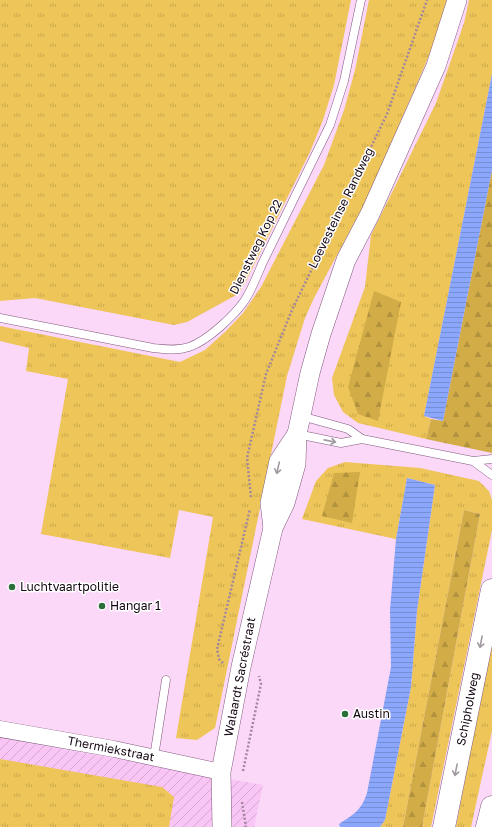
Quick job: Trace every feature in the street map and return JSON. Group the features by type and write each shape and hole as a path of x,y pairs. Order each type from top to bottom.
{"main road":[{"name":"Schipholweg","path":"444,827 492,590"},
{"path":"487,827 492,807"}],"street":[{"path":"299,425 310,373 334,293 346,260 370,214 436,66 457,0"},
{"name":"Walaardt Sacréstraat","path":"222,827 221,772 241,667 273,528 285,503 296,464 299,425"},
{"name":"Thermiekstraat","path":"0,729 154,757 221,772"}],"lane":[{"name":"Dienstweg Kop 22","path":"0,318 153,348 173,350 202,342 215,332 244,302 252,288 262,264 330,124 344,81 361,0"},
{"path":"299,425 348,429 362,439"},
{"path":"299,425 341,443 362,439 473,461 492,459"},
{"path":"473,461 492,475"},
{"path":"154,757 166,680"}],"path":[{"name":"Loevesteinse Randweg","path":"256,415 266,374 292,310 387,114 427,0"},
{"path":"242,800 246,827"}],"shaded area":[{"path":"0,738 263,785 254,827 0,827"}],"green space":[{"path":"0,0 351,0 334,85 323,120 310,152 246,281 238,294 187,322 174,325 35,298 0,301"},
{"path":"369,0 448,0 425,66 397,130 381,173 314,298 305,318 287,376 215,728 197,740 176,738 213,517 179,510 170,558 41,534 68,379 26,371 29,348 0,341 0,326 180,362 205,350 243,313 261,287 324,165 344,110 355,70"},
{"path":"469,0 492,0 492,74 424,416 431,419 426,439 358,423 343,412 334,395 332,378 365,287 371,235 436,103 464,23"},
{"path":"492,170 492,453 426,439 431,419 443,421"},
{"path":"374,291 401,302 378,421 358,414 348,387"},
{"path":"345,462 420,468 479,481 489,491 492,500 492,530 431,827 422,827 480,514 464,510 403,827 380,827 385,820 411,687 417,611 435,485 407,478 396,539 302,519 316,481 328,468"},
{"path":"360,472 352,523 322,516 334,473"},
{"path":"464,510 480,514 422,827 403,827"},
{"path":"492,638 492,731 471,827 456,827"},
{"path":"0,759 162,787 174,797 169,827 0,827"}],"water":[{"path":"492,74 492,170 443,421 424,416"},
{"path":"407,478 435,485 417,611 411,687 385,820 380,827 340,827 339,824 353,815 359,808 367,793 391,667 390,610 396,539"}],"place":[{"name":"Luchtvaartpolitie","path":"12,587"},
{"name":"Hangar 1","path":"102,606"},
{"name":"Austin","path":"345,714"}]}
